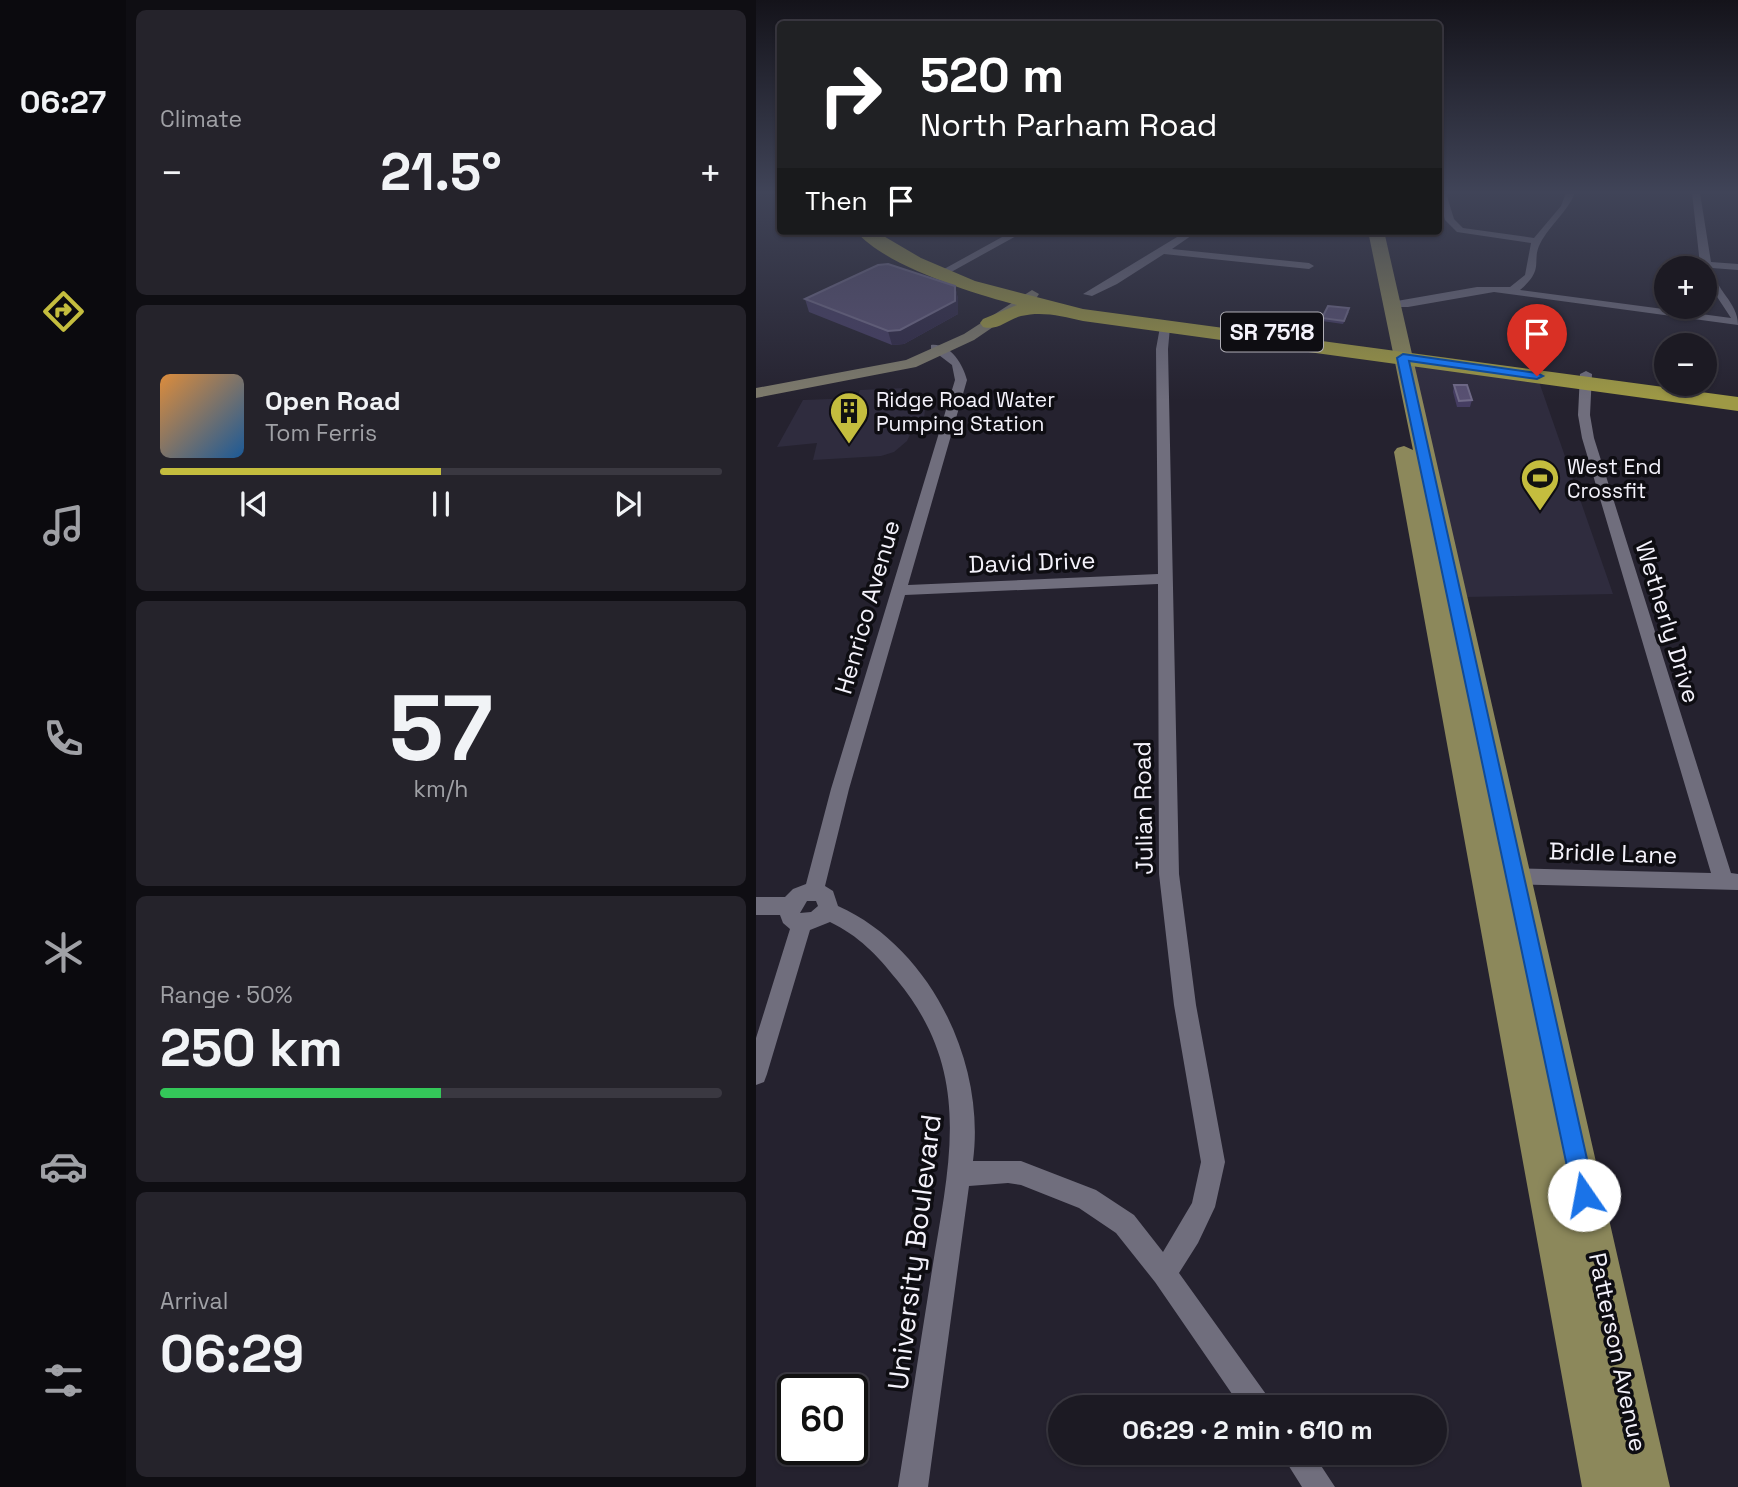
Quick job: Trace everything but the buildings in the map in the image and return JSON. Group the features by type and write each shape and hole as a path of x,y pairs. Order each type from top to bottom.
{"highway":[{"name":"SR 7518","path":"923,262 1055,309 1115,320 1162,322"},
{"name":"SR 7518","path":"933,262 946,271"},
{"name":"SR 7518","path":"1022,296 1162,322 1585,378 1738,395"},
{"path":"990,323 1017,312 1055,309"},
{"name":"SR 7518","path":"1585,378 1738,404"}],"main road":[{"name":"Patterson Avenue","path":"1369,262 1393,352 1500,876 1605,1487"},
{"name":"Patterson Avenue","path":"1378,262 1380,302"},
{"name":"Patterson Avenue","path":"1500,876 1647,1487"}],"street":[{"path":"946,271 962,262"},
{"path":"1088,294 1145,262"},
{"path":"1273,262 1308,266"},
{"path":"1514,289 1530,276 1534,262"},
{"path":"1717,265 1738,267"},
{"path":"1380,302 1418,303 1471,292 1514,289 1539,296 1738,321"},
{"path":"1717,291 1738,321"},
{"path":"756,393 910,364 990,323 1022,296"},
{"path":"938,349 1022,296"},
{"name":"Julian Road","path":"1162,322 1170,886 1185,1005 1213,1162 1205,1208 1189,1238 1164,1273"},
{"name":"Henrico Avenue","path":"820,901 834,809 961,380 957,364 938,349"},
{"name":"Wetherly Drive","path":"1585,378 1584,415 1588,438 1731,882"},
{"name":"David Drive","path":"900,590 1166,579"},
{"name":"Bridle Lane","path":"1500,876 1731,882"},
{"path":"756,906 796,915 816,921 820,901 800,895 796,915 756,1074"},
{"name":"University Boulevard","path":"820,901 876,939 933,1008 952,1050 962,1101 964,1139 960,1174 913,1487"},
{"path":"960,1174 1008,1171 1021,1173 1087,1199 1125,1224 1164,1273 1249,1395"},
{"path":"1304,1465 1320,1487"}],"shaded area":[{"path":"1403,357 1537,376 1613,594 1467,597"},
{"path":"905,388 902,399 896,400 925,410 924,418 917,420 907,441 894,452 881,456 813,460 817,443 777,447 803,400 857,398 860,390"}],"place":[{"name":"Ridge Road Water Pumping Station","path":"849,445"},
{"name":"West End Crossfit","path":"1540,512"}],"route":[{"path":"1537,376 1403,358 1584,1195"}]}
